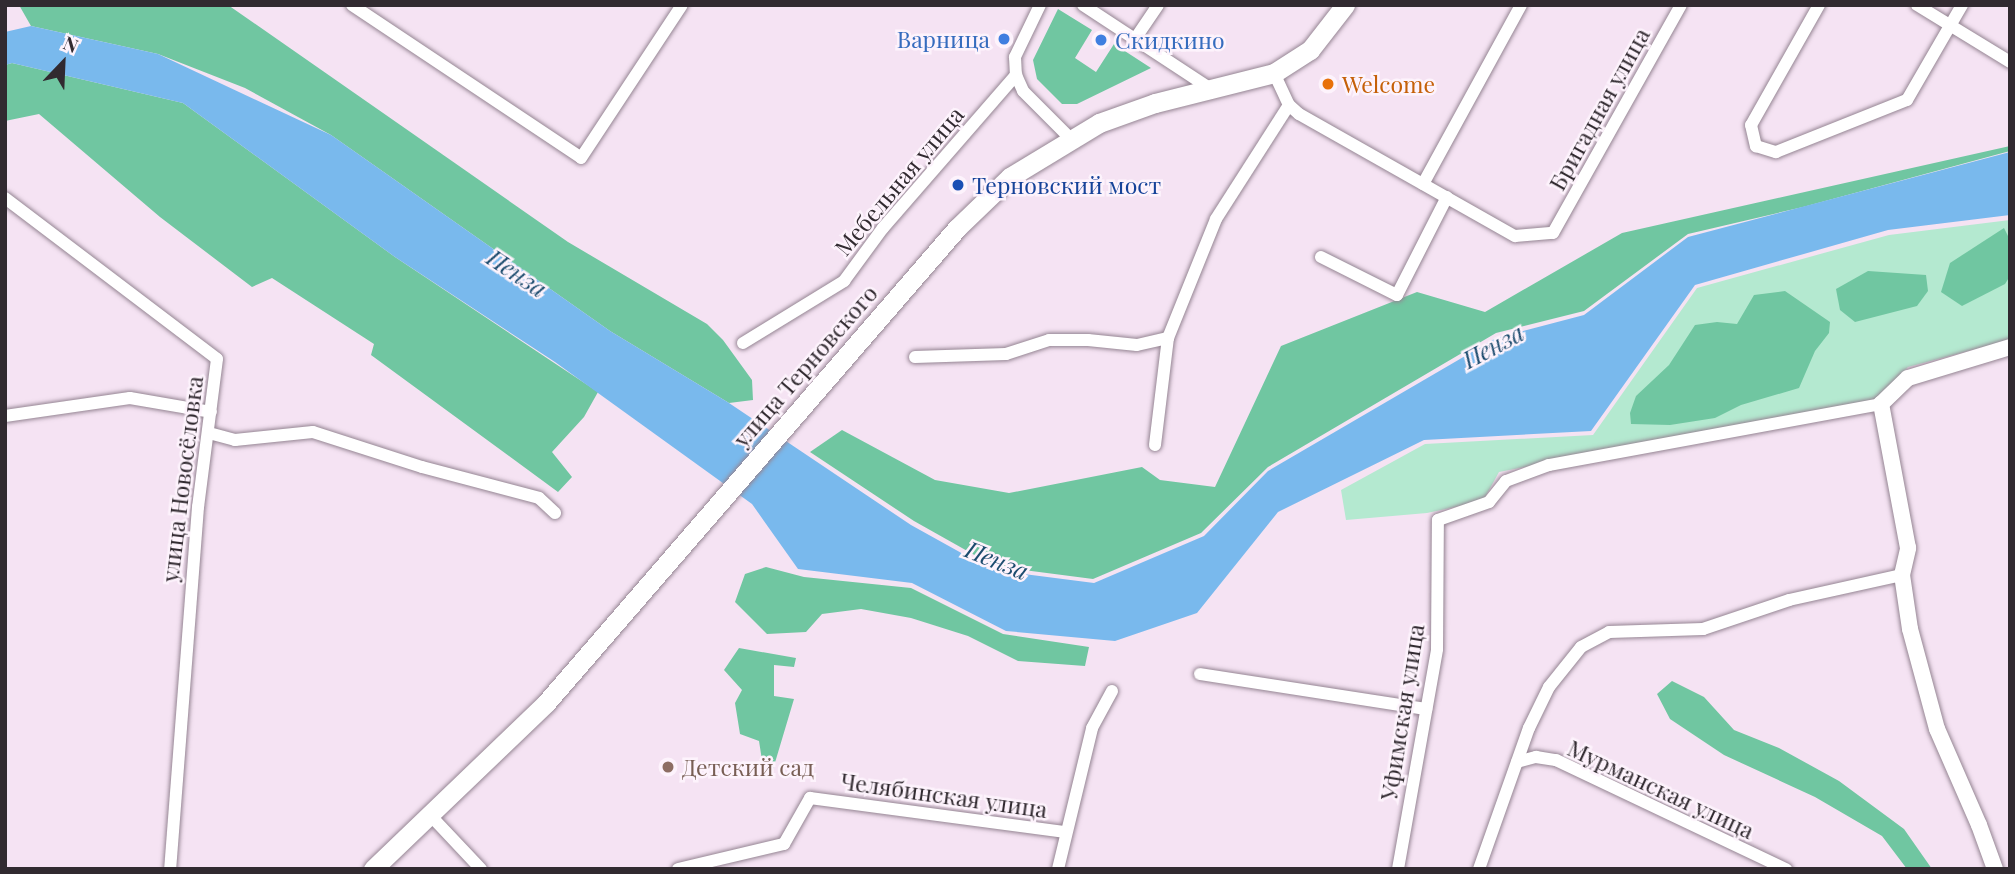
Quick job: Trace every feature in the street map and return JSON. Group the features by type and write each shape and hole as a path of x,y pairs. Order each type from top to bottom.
{"main road":[{"name":"улица Терновского","path":"373,869 547,704 957,228 1010,177 1099,122 1155,103 1274,73 1310,50 1345,5"}],"street":[{"path":"352,5 581,158 682,5"},
{"path":"1040,5 1015,57 1016,75 1023,91 1070,138"},
{"path":"1083,5 1211,89"},
{"path":"1135,39 1158,5"},
{"path":"1423,184 1521,5"},
{"name":"Бригадная улица","path":"1447,197 1515,236 1553,233 1681,5"},
{"path":"1819,5 1751,125 1756,146 1776,152 1907,100 1962,5"},
{"path":"1917,5 2010,62"},
{"path":"1274,73 1290,105 1299,114 1447,197 1397,295 1321,257"},
{"name":"Мебельная улица","path":"743,343 844,281 883,228 1016,75"},
{"path":"1155,445 1168,338 1216,219 1290,105"},
{"name":"улица Новосёловка","path":"5,198 217,359 198,507 185,645 170,869"},
{"path":"915,357 1006,354 1049,340 1088,340 1137,345 1168,338"},
{"path":"1995,869 1937,729 1910,629 1902,575 1908,548 1881,404 1908,378 2010,347"},
{"path":"5,416 130,398 211,412"},
{"name":"Уфимская улица","path":"1398,869 1437,649 1438,520 1489,502 1506,481 1549,466 1881,404"},
{"path":"209,433 234,440 313,432 422,467 539,498 555,513"},
{"path":"1479,869 1529,728 1549,688 1581,647 1609,632 1703,629 1789,600 1902,575"},
{"path":"1199,674 1426,709"},
{"path":"1058,869 1092,728 1112,691"},
{"name":"Мурманская улица","path":"1517,762 1536,757 1556,760 1786,869"},
{"name":"Челябинская улица","path":"678,869 784,844 810,798 1066,832"},
{"path":"431,816 481,869"}],"green space":[{"path":"19,5 228,5 568,242 707,324 723,340 752,380 753,400 729,403 610,331 331,135 245,88 158,54 31,26"},
{"path":"1058,9 1092,30 1075,58 1096,72 1114,44 1151,68 1077,104 1062,104 1037,79 1033,60"},
{"path":"12,63 183,103 395,257 598,392 584,417 552,452 572,477 558,492 371,355 374,344 272,278 252,287 160,217 39,114 5,121 5,65"},
{"path":"2010,146 2010,151 1803,207 1688,234 1584,311 1496,333 1268,467 1201,533 1093,579 994,566 914,521 810,452 842,430 935,480 1009,493 1142,467 1160,480 1215,487 1281,346 1417,292 1485,312 1622,233"},
{"path":"2010,220 2010,340 1908,367 1877,399 1499,472 1483,501 1427,513 1346,520 1341,490 1425,444 1593,435 1697,288 1889,235"},
{"path":"2004,228 2010,240 2010,276 2005,284 1962,306 1941,292 1950,263"},
{"path":"1868,271 1926,275 1928,291 1917,306 1855,322 1840,310 1836,289"},
{"path":"1785,291 1830,322 1829,333 1815,351 1799,388 1741,405 1715,418 1670,425 1631,424 1630,413 1636,396 1669,365 1695,325 1717,322 1737,324 1754,295"},
{"path":"766,567 804,577 911,588 1003,634 1089,647 1085,666 1018,661 968,636 911,618 861,609 822,614 806,632 767,634 735,602 745,574"},
{"path":"739,648 796,658 794,667 774,665 774,696 794,699 771,776 764,773 759,741 740,734 735,703 742,690 724,670"},
{"path":"1672,681 1704,697 1734,730 1779,748 1839,781 1904,829 1932,869 1907,869 1882,836 1815,797 1724,755 1670,719 1657,694"}],"water":[{"name":"Пенза","path":"31,26 158,54 331,135 610,331 729,403 911,525 992,570 1094,583 1204,536 1268,471 1496,338 1584,315 1688,237 2010,152 2010,215 1888,230 1695,285 1591,431 1424,440 1278,512 1197,613 1115,641 1006,631 912,583 798,569 752,504 555,362 395,257 183,103 12,63 5,65 5,32"}],"place":[{"name":"Варница","path":"1004,39"},
{"name":"Скидкино","path":"1101,40"},
{"name":"Welcome","path":"1328,84"},
{"name":"Терновский мост","path":"958,185"},
{"name":"Детский сад","path":"668,767"}]}
